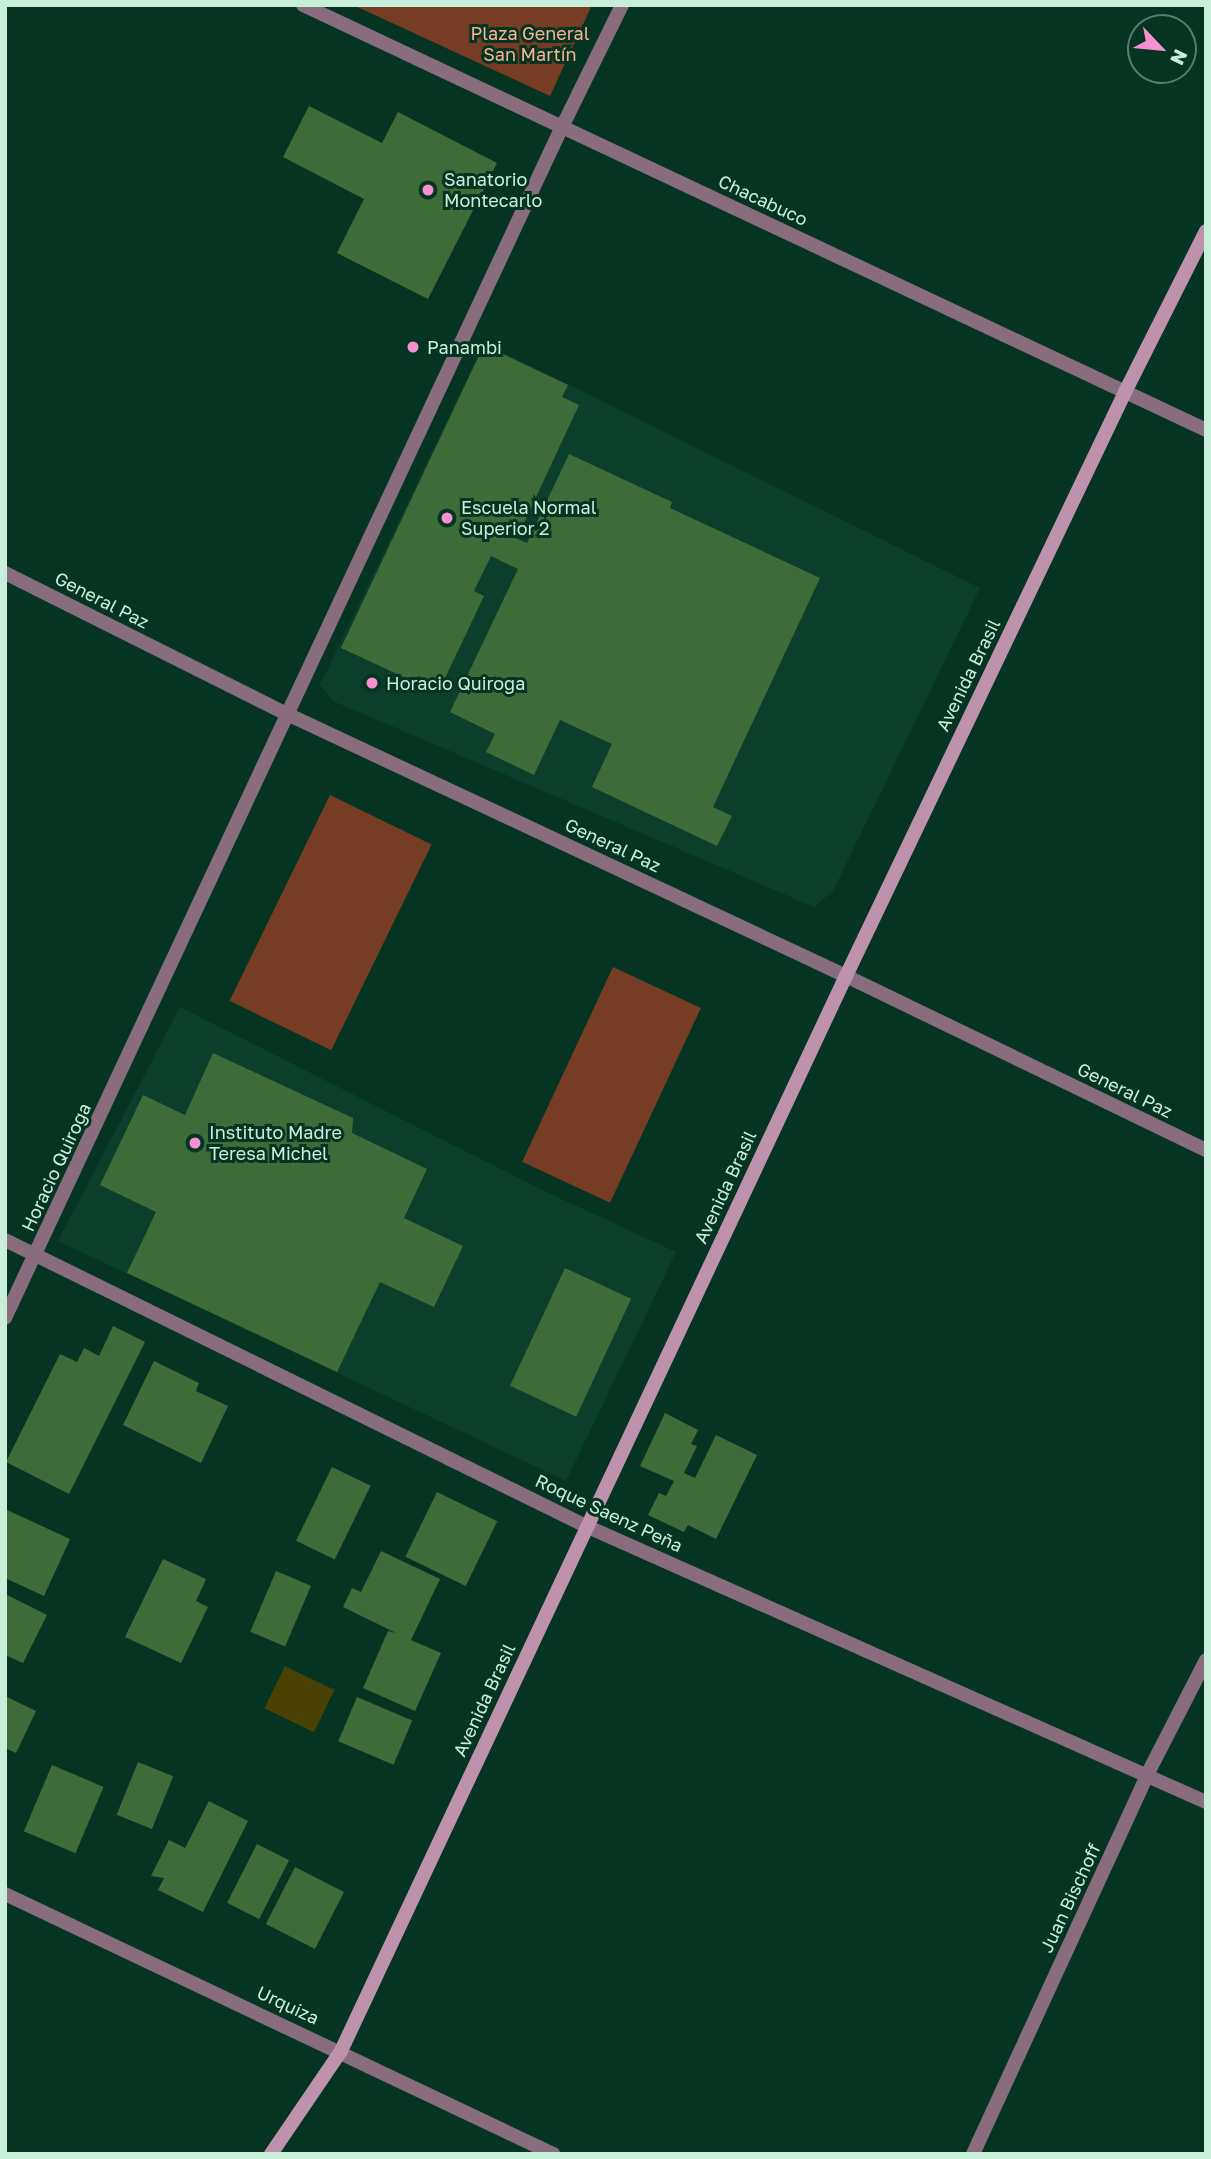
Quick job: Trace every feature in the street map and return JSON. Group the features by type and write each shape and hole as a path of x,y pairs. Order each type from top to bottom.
{"main road":[{"name":"Avenida Brasil","path":"271,2154 341,2051 846,976 1125,391 1206,231"}],"street":[{"name":"Chacabuco","path":"303,5 1206,430"},
{"name":"Horacio Quiroga","path":"5,1318 562,127 622,5"},
{"name":"General Paz","path":"5,573 287,714 846,976 1206,1150"},
{"name":"Roque Saenz Peña","path":"5,1240 586,1526 1148,1773 1206,1802"},
{"name":"Juan Bischoff","path":"973,2154 1148,1773 1206,1660"},
{"name":"Urquiza","path":"5,1894 341,2051 553,2154"}],"shaded area":[{"path":"484,343 980,588 833,891 814,907 333,701 320,685"},
{"path":"180,1007 542,1190 676,1252 566,1481 58,1241"},
{"path":"285,1666 334,1690 314,1732 264,1708"}],"green space":[{"name":"Plaza General San Martín","path":"353,5 592,5 550,96"},
{"path":"330,795 432,845 331,1050 230,1001"},
{"path":"613,967 701,1008 610,1203 522,1162"}],"building":[{"path":"309,106 382,143 398,112 497,163 428,299 337,253 364,199 283,157"},
{"path":"484,345 568,385 562,397 579,405 523,525 510,519 504,533 527,543 569,454 672,502 670,508 820,578 713,807 732,816 717,846 592,787 612,744 560,720 534,775 486,752 495,734 450,712 518,569 491,556 474,591 484,596 438,693 341,648"},
{"path":"213,1053 353,1118 352,1133 427,1169 404,1218 463,1246 434,1307 380,1282 337,1372 127,1273 156,1212 100,1185 143,1095 185,1115"},
{"path":"565,1268 631,1299 576,1417 510,1386"},
{"path":"113,1326 145,1342 69,1494 6,1462 60,1354 77,1362 84,1348 99,1356"},
{"path":"154,1361 199,1383 196,1391 228,1406 201,1463 123,1425"},
{"path":"665,1413 698,1430 691,1444 697,1446 684,1473 695,1478 716,1435 757,1455 716,1539 688,1525 684,1532 648,1515 659,1493 666,1496 674,1481 640,1466"},
{"path":"332,1467 371,1486 335,1560 296,1541"},
{"path":"437,1492 497,1521 466,1586 405,1557"},
{"path":"5,1509 70,1539 44,1596 5,1578"},
{"path":"381,1551 440,1579 411,1640 441,1653 415,1711 363,1688 388,1631 396,1633 343,1607 352,1588 361,1592"},
{"path":"163,1559 206,1579 196,1601 208,1607 181,1663 125,1637"},
{"path":"276,1571 311,1586 285,1647 250,1632"},
{"path":"5,1594 47,1615 23,1663 5,1655"},
{"path":"5,1696 36,1711 16,1753 5,1748"},
{"path":"357,1697 412,1720 393,1765 338,1741"},
{"path":"138,1762 173,1776 152,1829 117,1815"},
{"path":"52,1765 104,1787 75,1853 24,1831"},
{"path":"209,1801 248,1821 203,1912 158,1890 164,1878 151,1876 169,1840 185,1848"},
{"path":"257,1844 289,1860 259,1919 227,1903"},
{"path":"295,1867 344,1892 315,1949 266,1924"}],"place":[{"name":"Sanatorio Montecarlo","path":"428,190"},
{"name":"Panambi","path":"413,347"},
{"name":"Escuela Normal Superior 2","path":"447,518"},
{"name":"Horacio Quiroga","path":"372,683"},
{"name":"Instituto Madre Teresa Michel","path":"195,1143"}]}
